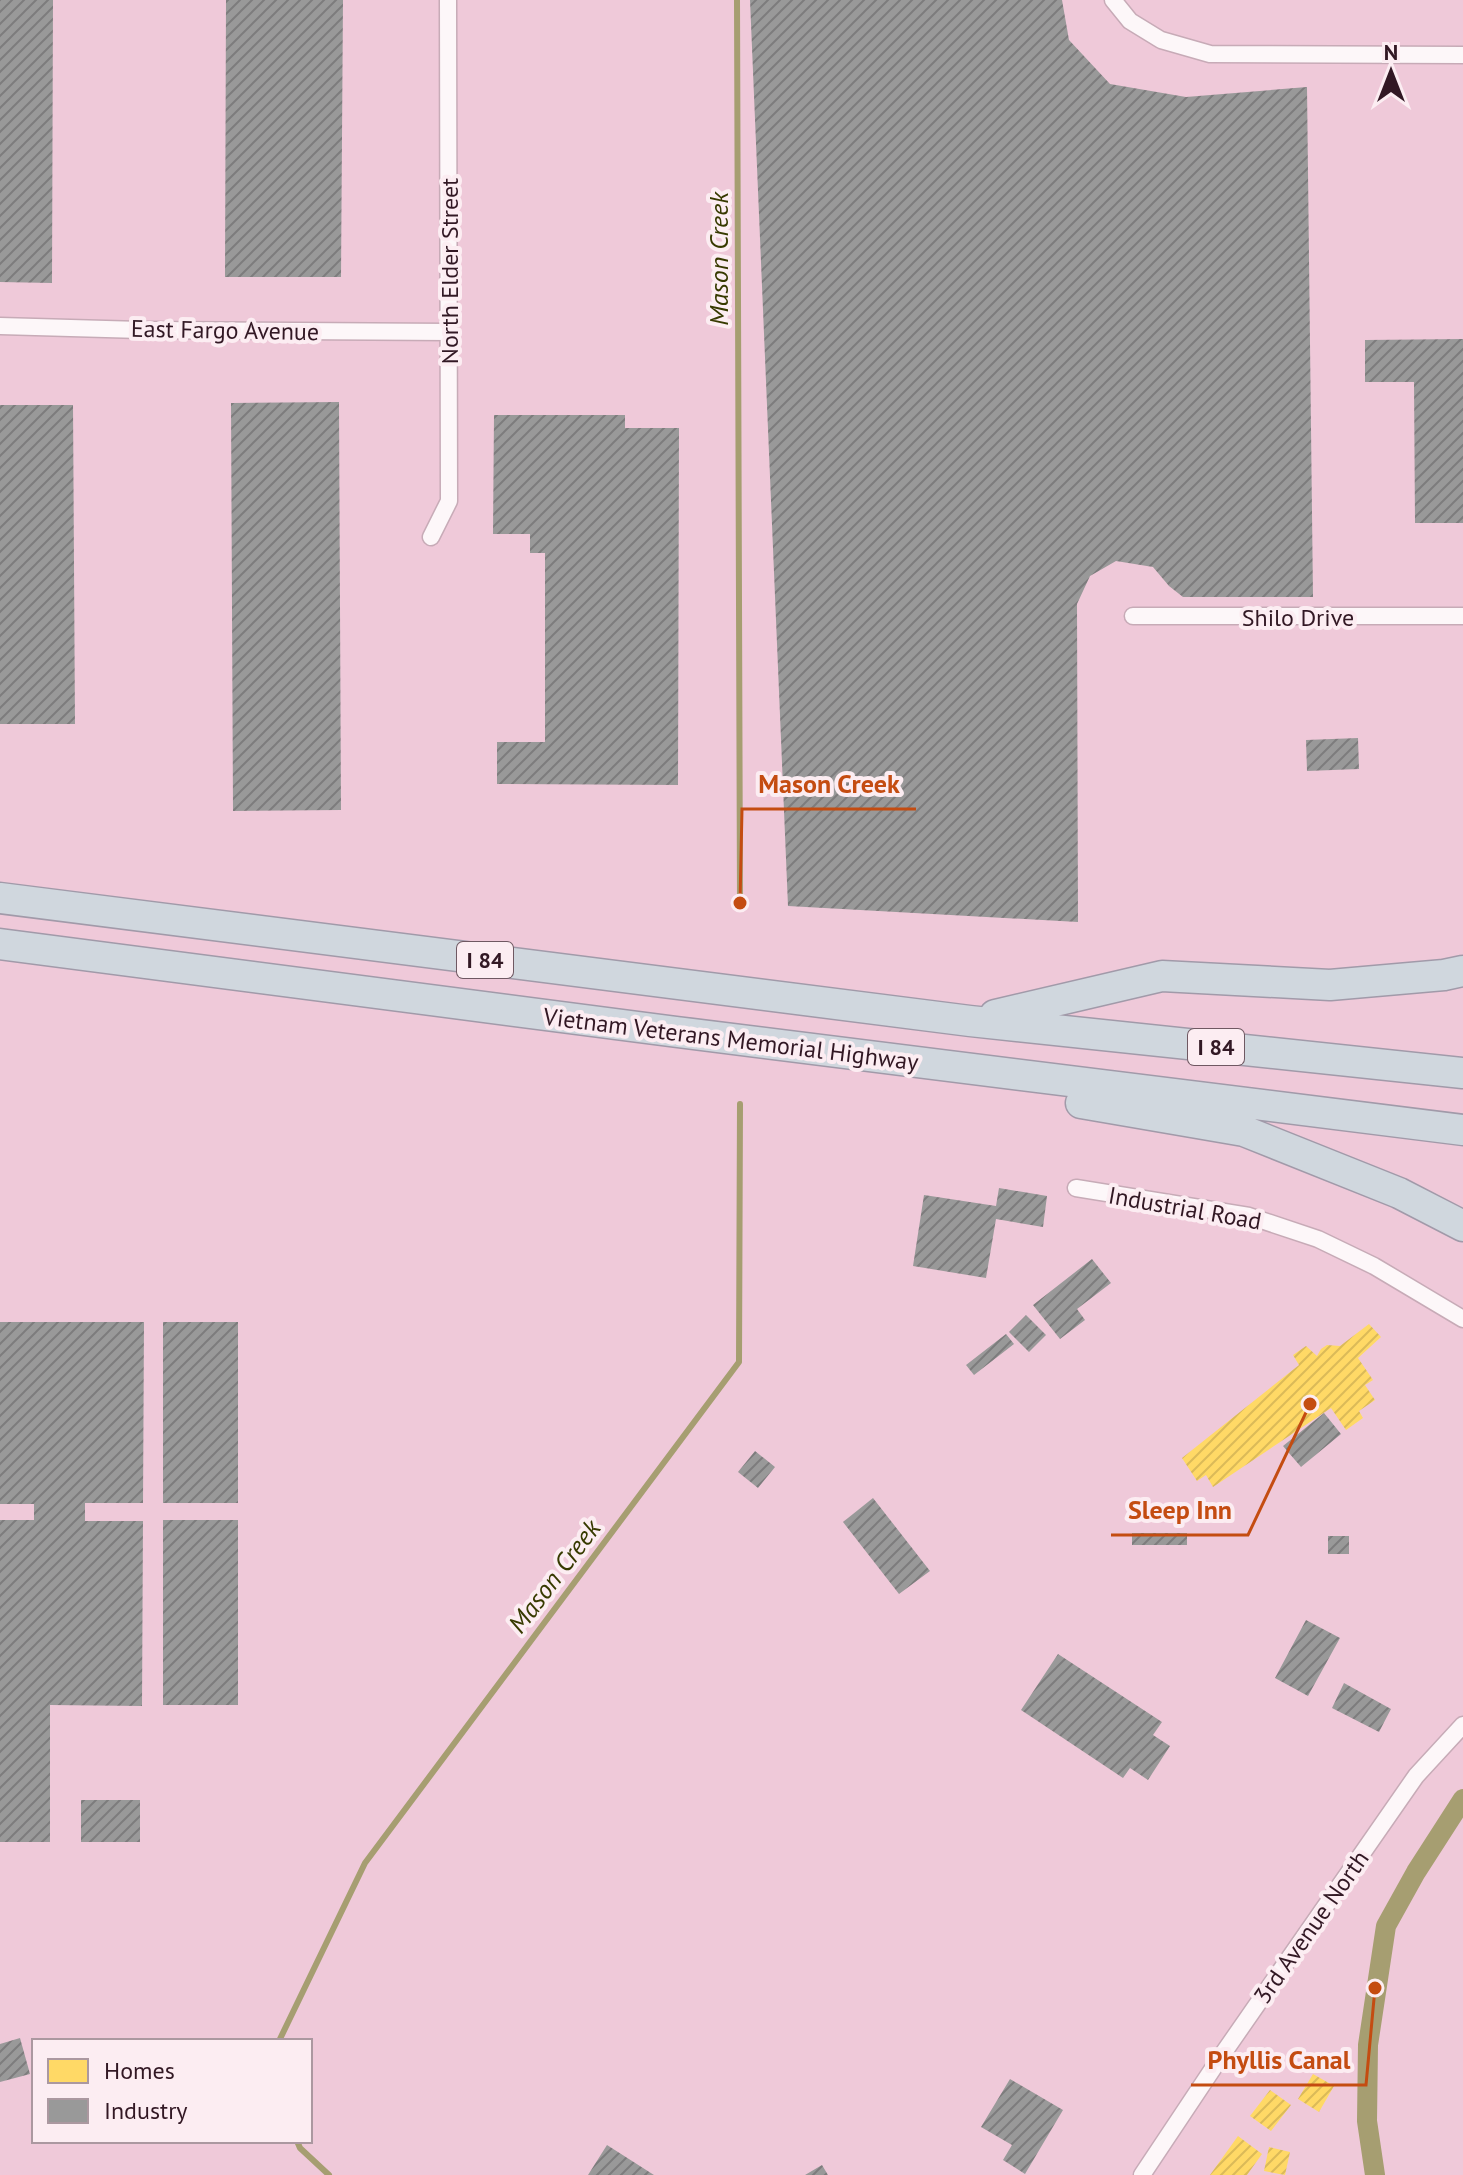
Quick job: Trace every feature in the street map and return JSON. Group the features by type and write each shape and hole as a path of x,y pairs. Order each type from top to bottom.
{"highway":[{"name":"Vietnam Veterans Memorial Highway","path":"0,898 970,1021 1463,1073"},
{"name":"Vietnam Veterans Memorial Highway","path":"0,944 1463,1130"},
{"path":"970,1021 1162,976 1330,985 1463,971"},
{"path":"677,1032 1244,1131 1399,1193 1463,1226"}],"street":[{"name":"North Elder Street","path":"431,537 449,501 448,0"},
{"path":"1113,0 1130,21 1161,40 1210,54 1463,55"},
{"name":"East Fargo Avenue","path":"0,326 450,332"},
{"name":"Shilo Drive","path":"1133,616 1463,616"},
{"name":"Industrial Road","path":"1076,1188 1249,1216 1318,1239 1374,1266 1463,1319"},
{"name":"3rd Avenue North","path":"1142,2175 1416,1776 1463,1725"}],"building: Homes":[{"path":"1369,1324 1381,1337 1358,1358 1373,1380 1365,1385 1375,1400 1359,1411 1363,1418 1346,1430 1331,1408 1213,1487 1206,1475 1197,1481 1182,1458 1299,1365 1293,1355 1306,1346 1317,1356 1327,1345 1340,1346"},
{"path":"1313,2074 1334,2086 1319,2112 1298,2099"},
{"path":"1270,2090 1291,2105 1271,2131 1250,2116"},
{"path":"1238,2136 1262,2154 1247,2175 1210,2175"},
{"path":"1269,2147 1290,2152 1285,2175 1264,2171"}],"building: Industry":[{"path":"0,0 53,0 52,283 0,282"},
{"path":"226,0 343,0 341,277 225,277"},
{"path":"750,0 1062,0 1069,40 1110,84 1186,97 1307,87 1313,597 1183,597 1153,567 1116,561 1090,576 1077,604 1078,922 788,906"},
{"path":"1463,339 1463,523 1415,523 1414,382 1365,382 1365,340"},
{"path":"339,402 341,810 233,811 231,403"},
{"path":"0,405 73,405 75,724 0,724"},
{"path":"494,415 625,415 625,428 679,428 678,785 497,784 497,742 545,742 545,553 530,553 530,534 493,534"},
{"path":"1358,738 1359,769 1307,771 1306,740"},
{"path":"999,1188 1047,1196 1043,1227 996,1219 986,1278 913,1266 924,1195 996,1206"},
{"path":"1092,1259 1111,1283 1077,1309 1085,1320 1060,1339 1033,1305"},
{"path":"1026,1315 1046,1335 1029,1352 1009,1332"},
{"path":"0,1322 144,1322 143,1503 85,1503 85,1521 143,1521 142,1706 50,1705 50,1842 0,1842 0,1520 34,1520 34,1504 0,1504"},
{"path":"163,1322 238,1322 238,1503 163,1503"},
{"path":"1006,1334 1014,1344 974,1375 966,1365"},
{"path":"1324,1413 1341,1434 1301,1467 1283,1446"},
{"path":"755,1451 775,1467 758,1488 738,1472"},
{"path":"873,1498 930,1571 899,1594 843,1522"},
{"path":"163,1520 238,1520 238,1705 163,1705"},
{"path":"1132,1533 1187,1533 1187,1545 1132,1545"},
{"path":"1328,1536 1349,1536 1349,1554 1328,1554"},
{"path":"1306,1620 1340,1638 1308,1696 1275,1678"},
{"path":"1058,1654 1162,1722 1153,1735 1170,1746 1148,1780 1130,1768 1123,1778 1021,1710"},
{"path":"1344,1683 1391,1709 1379,1732 1332,1708"},
{"path":"81,1800 140,1800 140,1842 81,1842"},
{"path":"20,2038 30,2074 0,2082 0,2044"},
{"path":"1010,2079 1063,2110 1025,2174 1003,2160 1012,2145 981,2127"},
{"path":"607,2145 654,2175 588,2175"},
{"path":"822,2165 828,2175 805,2175"}],"waterway":[{"name":"Mason Creek","path":"737,0 740,903"},
{"name":"Mason Creek","path":"280,2039 365,1863 739,1362 740,1104"},
{"path":"1375,2175 1367,2121 1368,2045 1386,1926 1463,1799"},
{"name":"Mason Creek","path":"298,2143 329,2175"}],"place":[{"name":"Mason Creek","path":"740,903"},
{"name":"Sleep Inn","path":"1310,1404"},
{"name":"Phyllis Canal","path":"1375,1988"}]}
